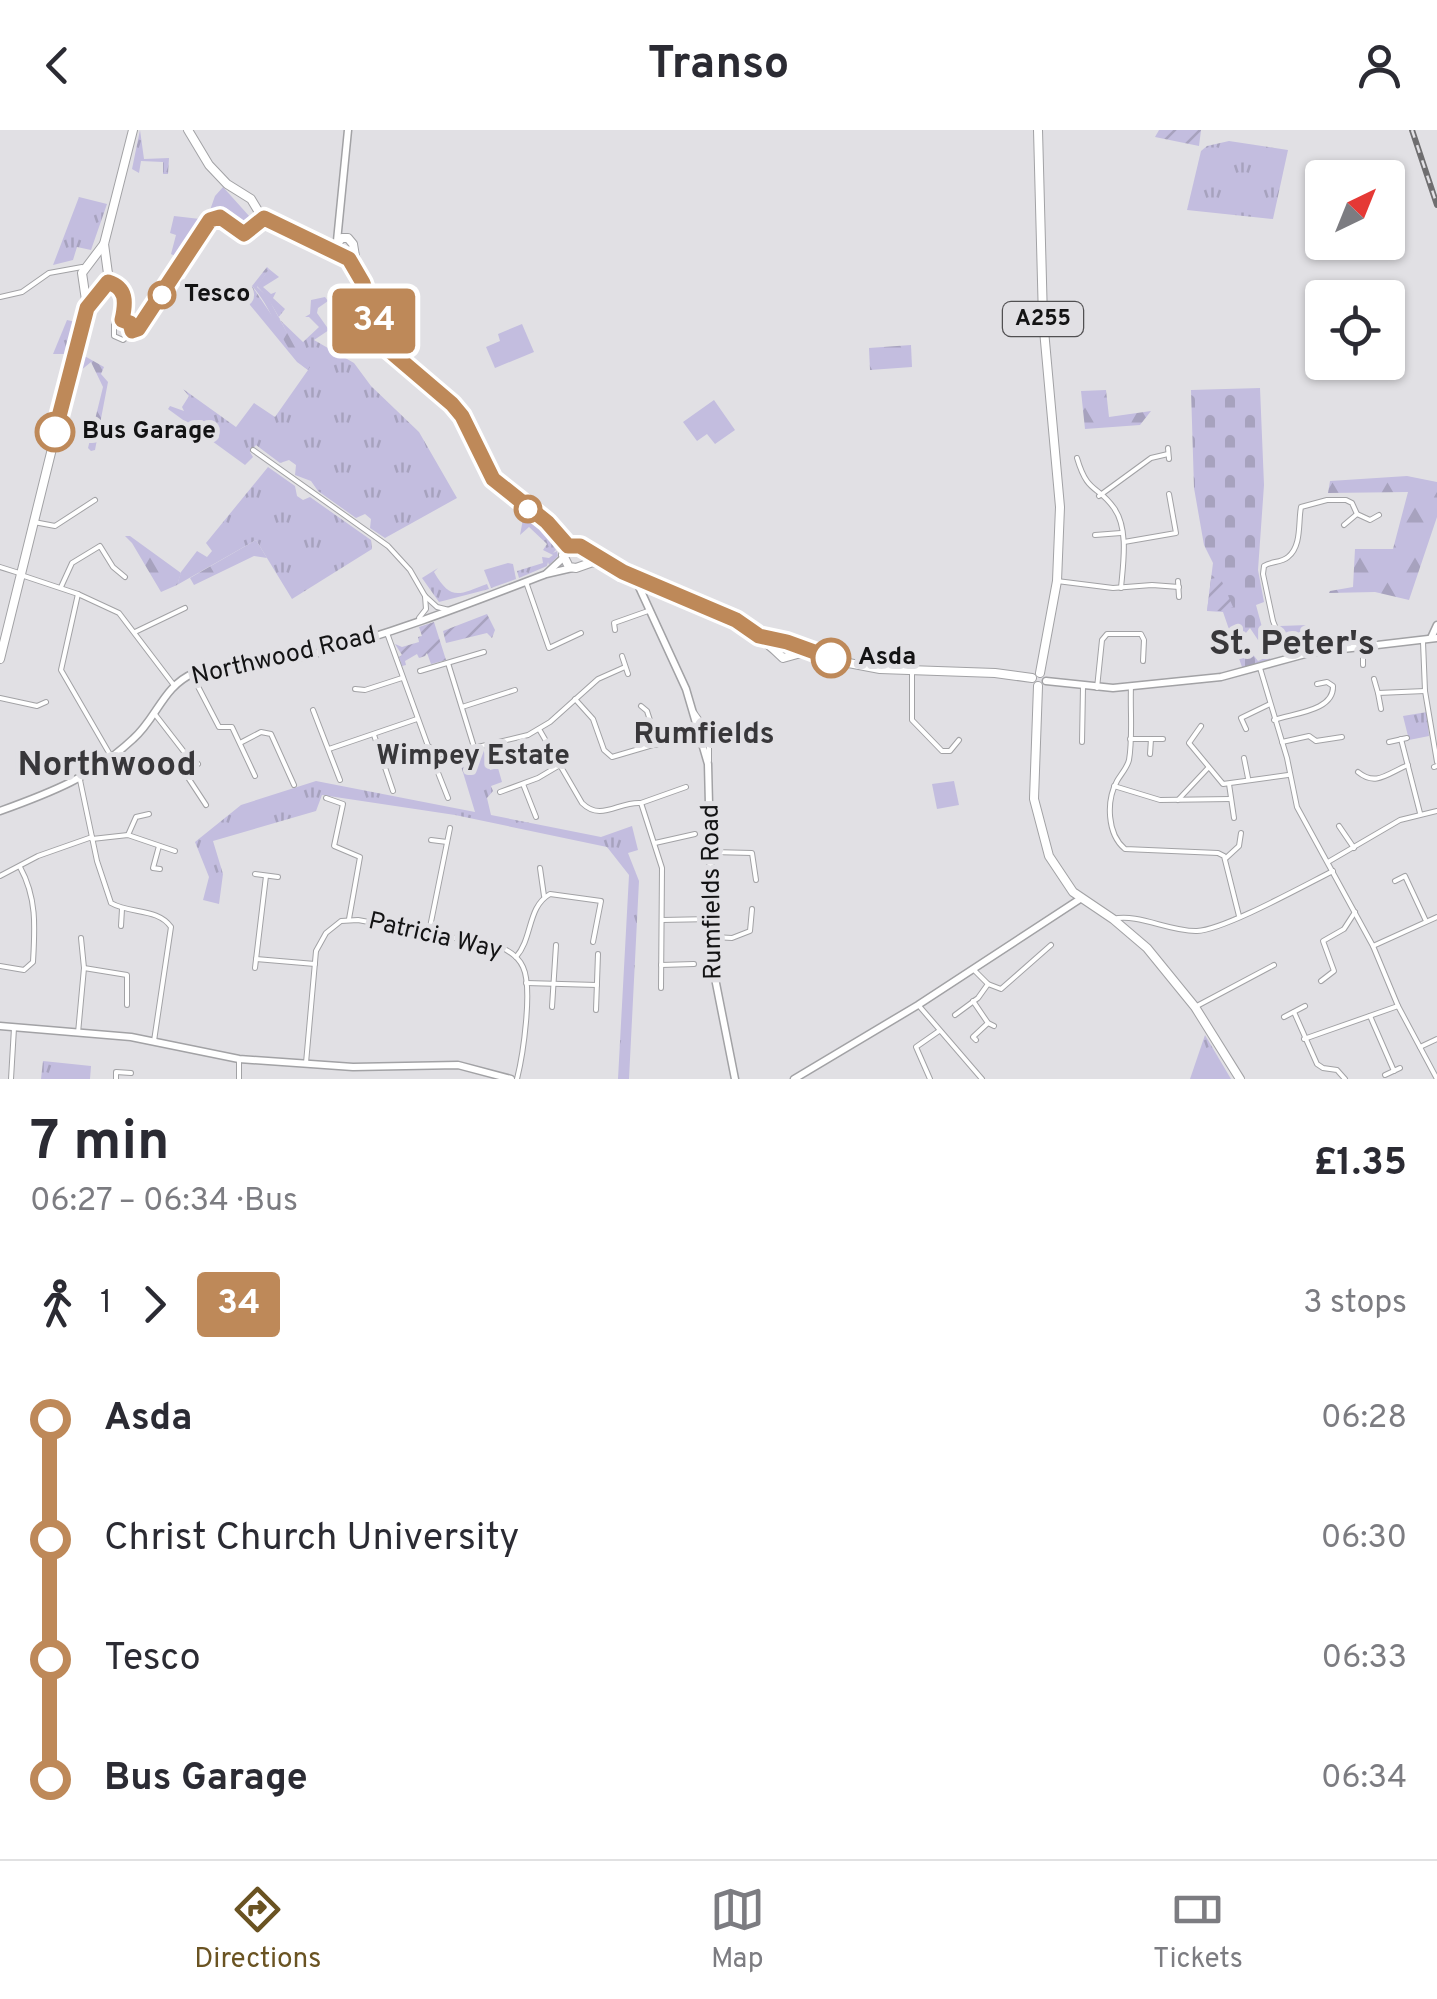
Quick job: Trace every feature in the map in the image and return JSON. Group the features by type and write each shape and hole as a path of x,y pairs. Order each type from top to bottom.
{"main road":[{"path":"0,658 87,308 108,282 104,244 133,130"},
{"path":"188,130 209,166 231,187 252,199 264,218 317,246 342,254 352,250"},
{"name":"A255","path":"1038,130 1043,320 1060,489 1057,581 1039,680 1032,774 1039,826 1061,878 1080,899 1135,930 1195,1008 1240,1079"},
{"path":"317,246 348,238 353,244 356,268 384,346 462,416 493,479 568,546 582,548 623,572"},
{"path":"336,242 356,268"},
{"path":"87,308 84,283 89,264 104,244"},
{"path":"89,264 105,266"},
{"path":"84,283 100,289"},
{"path":"542,520 572,568 584,562 634,576 705,606 780,647 792,644 856,665 1012,674 1039,680"},
{"path":"563,557 568,546"},
{"path":"582,548 584,562"},
{"path":"792,644 792,655"},
{"path":"780,647 784,658 822,655"}],"street":[{"path":"336,242 348,130"},
{"path":"341,214 348,238"},
{"path":"122,320 112,326 114,336 126,339 144,324 210,220 220,217 244,234 264,218"},
{"path":"0,298 22,292 48,272 67,272 89,264"},
{"path":"67,272 84,283"},
{"path":"108,282 124,292 122,320"},
{"path":"122,320 130,323 132,331"},
{"path":"253,450 388,546 410,570 425,596 437,607 449,610"},
{"path":"1100,496 1151,458 1168,454"},
{"path":"1077,457 1086,484 1117,512 1124,542 1121,588"},
{"path":"1124,542 1178,534 1172,497"},
{"path":"33,522 55,526 95,500"},
{"path":"1288,658 1274,620 1264,566 1284,560 1297,544 1301,506 1346,500 1357,514 1370,520 1380,516"},
{"path":"1344,526 1357,514"},
{"path":"1095,535 1122,533"},
{"path":"61,587 72,563 97,546 124,577"},
{"name":"Northwood Road","path":"546,574 563,557"},
{"path":"0,567 61,587 119,613 174,685"},
{"name":"Northwood Road","path":"0,811 80,780 112,758 137,736 174,685 192,674 302,657 387,633 572,568"},
{"name":"Rumfields Road","path":"634,576 694,712 708,764 714,980 735,1079"},
{"path":"1057,581 1121,588 1178,584 1179,597"},
{"path":"526,582 549,648 580,633"},
{"path":"78,594 61,670 112,758"},
{"path":"414,623 426,609 425,596"},
{"path":"135,632 185,608"},
{"path":"615,630 614,623 648,610"},
{"path":"1436,765 1426,690 1430,638 1437,624"},
{"path":"387,633 428,746 439,754 516,739 539,730 598,679 626,667"},
{"path":"1097,688 1106,634 1141,634 1141,658"},
{"path":"1039,680 1097,688 1221,677 1288,658 1430,638"},
{"path":"1363,646 1363,665"},
{"path":"420,671 484,652"},
{"path":"622,656 628,674"},
{"path":"448,663 474,747"},
{"path":"1260,667 1297,807 1373,946 1398,1006 1437,1079"},
{"path":"912,670 912,720 939,750 946,752 959,740"},
{"path":"192,674 219,727 232,728 255,776"},
{"path":"356,690 402,678"},
{"path":"1374,679 1381,708"},
{"path":"1274,720 1327,704 1333,686 1328,682 1317,684"},
{"path":"1131,686 1128,765 1114,786 1110,801 1112,829 1118,843 1126,849 1218,853 1226,858 1239,916"},
{"path":"1080,738 1083,687"},
{"path":"462,707 515,690"},
{"path":"1378,694 1426,690"},
{"path":"0,698 37,706 46,702"},
{"path":"576,699 593,719 608,755 618,757 700,731"},
{"path":"1428,704 1437,703"},
{"path":"1246,729 1241,718 1270,704"},
{"path":"641,706 647,711 658,745"},
{"path":"313,710 340,780"},
{"name":"Rumfields Road","path":"694,712 709,733 708,764"},
{"path":"154,713 197,765 185,773 206,805"},
{"path":"329,749 418,719"},
{"path":"1201,726 1192,731 1189,743 1223,784 1289,775"},
{"path":"539,730 582,803 592,811 604,812 633,802 641,804 686,787"},
{"path":"240,743 262,732 272,734 294,785"},
{"path":"374,734 393,792"},
{"path":"1282,742 1309,736 1316,741 1342,738"},
{"path":"1130,739 1163,739"},
{"path":"1150,754 1151,739"},
{"path":"1389,742 1404,739 1420,814"},
{"path":"954,747 960,752"},
{"path":"439,754 436,765 448,798"},
{"path":"1244,758 1248,779"},
{"path":"500,792 560,765"},
{"path":"1358,772 1367,780 1375,780 1408,765"},
{"path":"1178,800 1208,768"},
{"path":"80,780 92,838 114,905 161,916 171,927 154,1041"},
{"path":"523,784 536,817"},
{"path":"1230,784 1234,818"},
{"path":"1114,786 1160,800 1232,799"},
{"name":"Patricia Way","path":"326,798 344,804 334,846 360,858 349,919"},
{"path":"641,804 662,868 660,988"},
{"path":"1328,862 1400,820 1437,811"},
{"path":"128,834 134,815 150,814"},
{"path":"1339,826 1354,848"},
{"path":"428,933 450,828"},
{"path":"1226,858 1238,849 1241,833"},
{"path":"0,876 92,838 128,834 175,851"},
{"path":"655,843 695,834"},
{"path":"432,840 447,842"},
{"path":"159,846 154,868 160,869"},
{"path":"712,852 754,853 756,880"},
{"path":"0,966 24,970 33,962 33,898 20,867"},
{"path":"540,868 544,896"},
{"path":"1113,919 1133,918 1146,924 1202,932 1333,871"},
{"path":"255,874 278,877"},
{"path":"1394,880 1406,875 1426,921"},
{"path":"255,968 266,876"},
{"path":"516,957 526,946 536,906 544,896 556,893 601,900 593,942"},
{"path":"794,1079 1080,899"},
{"path":"121,926 122,908"},
{"path":"712,937 744,934 752,926 752,911 744,915"},
{"path":"1322,980 1334,972 1333,957 1323,944 1325,939 1344,929 1355,912"},
{"path":"1373,946 1437,916"},
{"path":"1133,918 1135,930 1146,924"},
{"name":"Patricia Way","path":"306,1064 320,942 340,920 349,919 498,946 516,957 524,968 526,983 522,1056 514,1079"},
{"path":"662,920 712,919"},
{"path":"78,1033 84,968 81,938"},
{"path":"552,1007 556,945"},
{"path":"972,968 988,984 1001,990 1052,945"},
{"path":"596,1010 598,954"},
{"path":"256,959 315,964"},
{"path":"661,965 694,964"},
{"path":"1195,1008 1274,966"},
{"path":"84,968 127,976 128,1005"},
{"path":"526,983 597,986"},
{"path":"955,1014 973,1002 988,984"},
{"path":"973,1002 991,1025 974,1037 976,1040"},
{"path":"918,1004 982,1079"},
{"path":"1284,1017 1304,1006"},
{"path":"1304,1039 1398,1006"},
{"path":"1294,1012 1316,1064 1336,1070 1344,1079"},
{"path":"1370,1016 1397,1070 1385,1075"},
{"path":"0,1026 154,1041 240,1059 354,1067 458,1066 514,1079"},
{"path":"11,1079 14,1028"},
{"path":"930,1079 921,1068 916,1047 939,1030"},
{"path":"1420,1047 1437,1039"},
{"path":"240,1059 240,1079"},
{"path":"116,1079 116,1072 131,1073"}],"green space":[{"path":"140,130 144,159 169,158 168,174 163,174 163,162 141,161 139,173 132,169"},
{"path":"1159,130 1201,130 1199,146 1155,137"},
{"path":"1229,141 1288,150 1273,219 1187,210 1201,151"},
{"path":"223,187 250,217 244,228 218,211 209,213"},
{"path":"79,197 107,204 91,250 77,247 73,260 53,265"},
{"path":"174,216 200,219 177,257 171,254 176,235 170,233"},
{"path":"267,267 257,287 267,296 310,367 308,370 291,352 252,286"},
{"path":"269,269 279,277 263,287 271,294 276,292 273,298 285,309 279,317 257,286"},
{"path":"252,286 296,351 281,320 303,342 319,327 305,317 310,314 311,300 325,297 328,301 317,313 329,330 314,340 354,363 371,386 419,432 457,498 385,538 370,528 371,519 365,514 356,518 318,491 311,481 295,475 296,465 289,460 280,463 256,445 250,452 253,457 245,465 168,409 170,406 184,411 182,407 189,396 183,389 236,427 254,403 275,417 308,370 250,305"},
{"path":"67,320 76,322 67,354 53,354"},
{"path":"522,324 534,352 495,368 486,347 500,341 498,334"},
{"path":"911,345 912,367 870,370 869,348"},
{"path":"81,354 104,367 101,374 108,382 95,450 91,451 88,448 103,387 91,362 74,376"},
{"path":"1260,388 1264,485 1258,570 1264,602 1256,605 1266,642 1258,640 1250,628 1241,639 1258,661 1267,657 1264,651 1268,650 1271,661 1243,670 1223,612 1207,611 1213,563 1204,545 1194,488 1191,390"},
{"path":"1106,390 1109,417 1151,411 1140,425 1085,429 1081,391"},
{"path":"714,400 735,430 715,444 707,434 697,441 683,422"},
{"path":"268,467 295,486 297,496 303,500 310,497 371,540 372,549 292,599 256,540 177,585 181,572 197,551 207,557 212,551 206,543"},
{"path":"1407,476 1437,482 1437,517 1409,600 1375,592 1329,593 1353,587 1355,549 1393,549 1408,492 1328,493 1330,481"},
{"path":"524,514 542,529 558,556 549,565 548,562 547,566 519,578 517,571 543,563 542,557 553,555 543,550 547,544 529,527 520,535"},
{"path":"125,536 181,573 177,585 161,592"},
{"path":"256,540 267,558 254,556 194,585 190,578"},
{"path":"513,564 516,579 491,588 484,570"},
{"path":"438,568 434,572 451,591 462,593 487,584 489,589 439,602 422,578"},
{"path":"1220,577 1233,607 1207,611 1211,579"},
{"path":"487,614 495,630 492,638 487,633 446,643 443,631"},
{"path":"434,622 446,660 431,664 427,653 419,658 417,654 402,666 402,655 395,644 402,647 419,642 419,627"},
{"path":"1308,625 1309,651 1291,650 1280,626"},
{"path":"1427,712 1429,736 1409,740 1403,716"},
{"path":"483,748 490,770 498,768 502,782 491,786 493,791 487,798 491,815 601,837 632,826 638,850 628,853 639,881 629,1079 618,1079 629,875 607,847 455,815 322,795 316,811 213,841 223,874 219,904 203,900 209,877 195,842 241,805 316,781 475,812 458,756"},
{"path":"954,781 959,805 937,809 932,784"},
{"path":"1205,1035 1231,1079 1190,1079"},
{"path":"43,1061 91,1066 90,1079 41,1079"}],"railway":[{"path":"1412,130 1437,205"}],"bus line":[{"name":"34","path":"55,432 87,308 100,289 108,282 121,288 122,320 130,323 132,331 138,329 210,220 220,217 248,234 264,218 349,259 368,295 384,346 452,404 462,416 493,479 547,522 568,546 580,546 623,572 736,620 759,636 831,658"}],"place":[{"name":"Tesco","path":"162,295"},
{"name":"Bus Garage","path":"55,432"},
{"name":"Asda","path":"831,658"}],"district":[{"name":"St. Peter's","path":"1292,645"},
{"name":"Rumfields","path":"704,735"},
{"name":"Wimpey Estate","path":"473,757"},
{"name":"Northwood","path":"107,766"}]}
